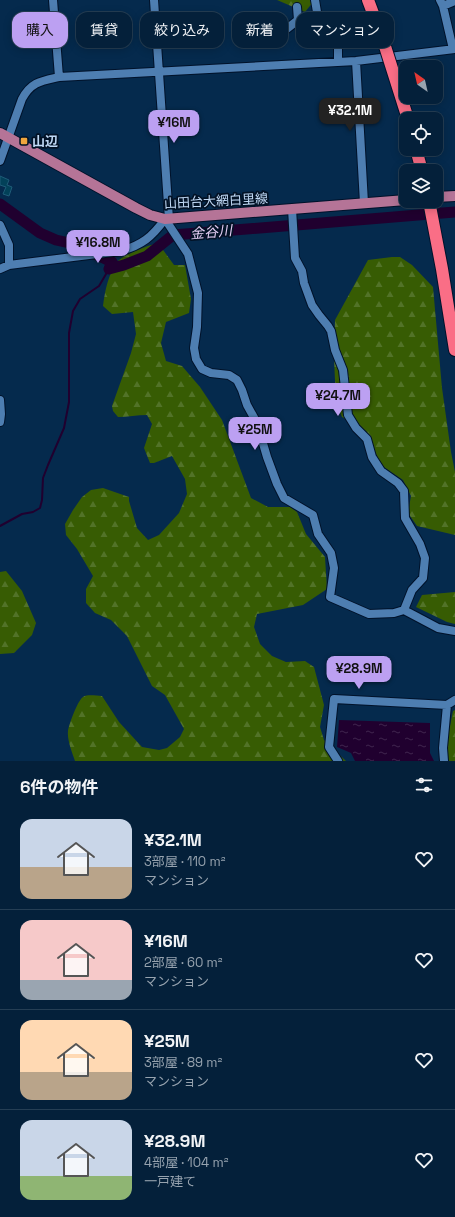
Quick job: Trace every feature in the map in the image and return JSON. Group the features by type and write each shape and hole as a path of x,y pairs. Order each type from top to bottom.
{"highway":[{"path":"368,0 383,40 406,112"},
{"path":"430,208 455,350"}],"main road":[{"name":"山田台大網白里線","path":"4,136 136,208 150,215 167,219 399,200"},
{"path":"443,197 455,196"}],"street":[{"path":"53,0 59,77"},
{"path":"154,0 167,219 188,254 198,293 197,327 194,348 196,359 202,369 211,373 229,375 237,380 247,405 257,423 269,464 284,498 313,515 318,534 331,553 334,568 330,597 369,614 404,610 438,628 455,631"},
{"path":"316,0 317,12"},
{"path":"0,162 4,136 22,99 32,85 40,81 59,77 356,61 454,49 441,3 455,1"},
{"path":"297,8 297,12"},
{"path":"288,28 296,22"},
{"path":"338,48 338,62"},
{"path":"356,61 364,203"},
{"path":"292,209 295,258 302,270 304,283 309,293 312,305 331,331 335,350 343,370 348,416 367,440 372,457 381,471 398,483 404,491 405,518 420,544 425,558 423,578 412,590 404,610"},
{"path":"0,270 10,265 121,251 133,247 150,238 167,219"},
{"path":"0,225 9,245 10,265"},
{"path":"0,400 0,422"},
{"path":"338,761 329,747 334,699 446,705 455,700"},
{"path":"444,761 443,748 446,705"}],"green space":[{"path":"277,0 313,0 305,12"},
{"path":"158,243 174,265 185,265 191,299 189,313 166,322 161,343 166,361 182,366 200,387 222,420 251,498 268,507 290,507 297,512 306,534 325,557 327,589 303,605 257,614 254,627 260,644 272,656 286,662 305,661 314,667 324,705 320,727 324,740 346,761 75,761 69,742 68,731 76,707 85,696 102,696 119,722 142,747 159,750 167,748 180,737 184,729 165,695 152,686 127,636 111,620 95,613 86,603 86,589 93,576 77,549 66,535 65,524 82,497 91,490 103,488 129,497 137,528 148,540 159,535 179,513 187,494 185,479 172,456 154,463 150,463 144,448 152,424 147,415 118,417 113,411 112,406 131,353 136,334 133,312 112,314 103,306 108,283 112,271 118,261 136,250"},
{"path":"400,257 412,265 433,287 442,388 455,472 455,535 417,526 408,513 411,496 403,480 381,465 366,431 342,417 336,403 334,358 335,320 368,260"},
{"path":"6,571 22,591 36,623 32,635 14,653 0,654 0,572"},
{"path":"455,592 455,624 447,622 416,607 422,595"},
{"path":"455,710 455,761 446,761 447,741 453,711"}],"water":[{"path":"339,720 430,723 430,753 434,761 355,761 351,753 337,747"}],"building":[{"path":"0,176 9,180 7,185 12,187 9,196 3,194 6,187 0,185"}],"waterway":[{"name":"金谷川","path":"0,204 40,233 56,240 74,244 112,262 109,269"},
{"name":"金谷川","path":"109,269 147,256 173,235 455,212"},
{"path":"0,526 22,514 33,512 40,508 43,478 64,428 69,402 69,333 73,311 80,299 99,286 109,269"}],"place":[{"name":"山辺","path":"24,141"}]}
